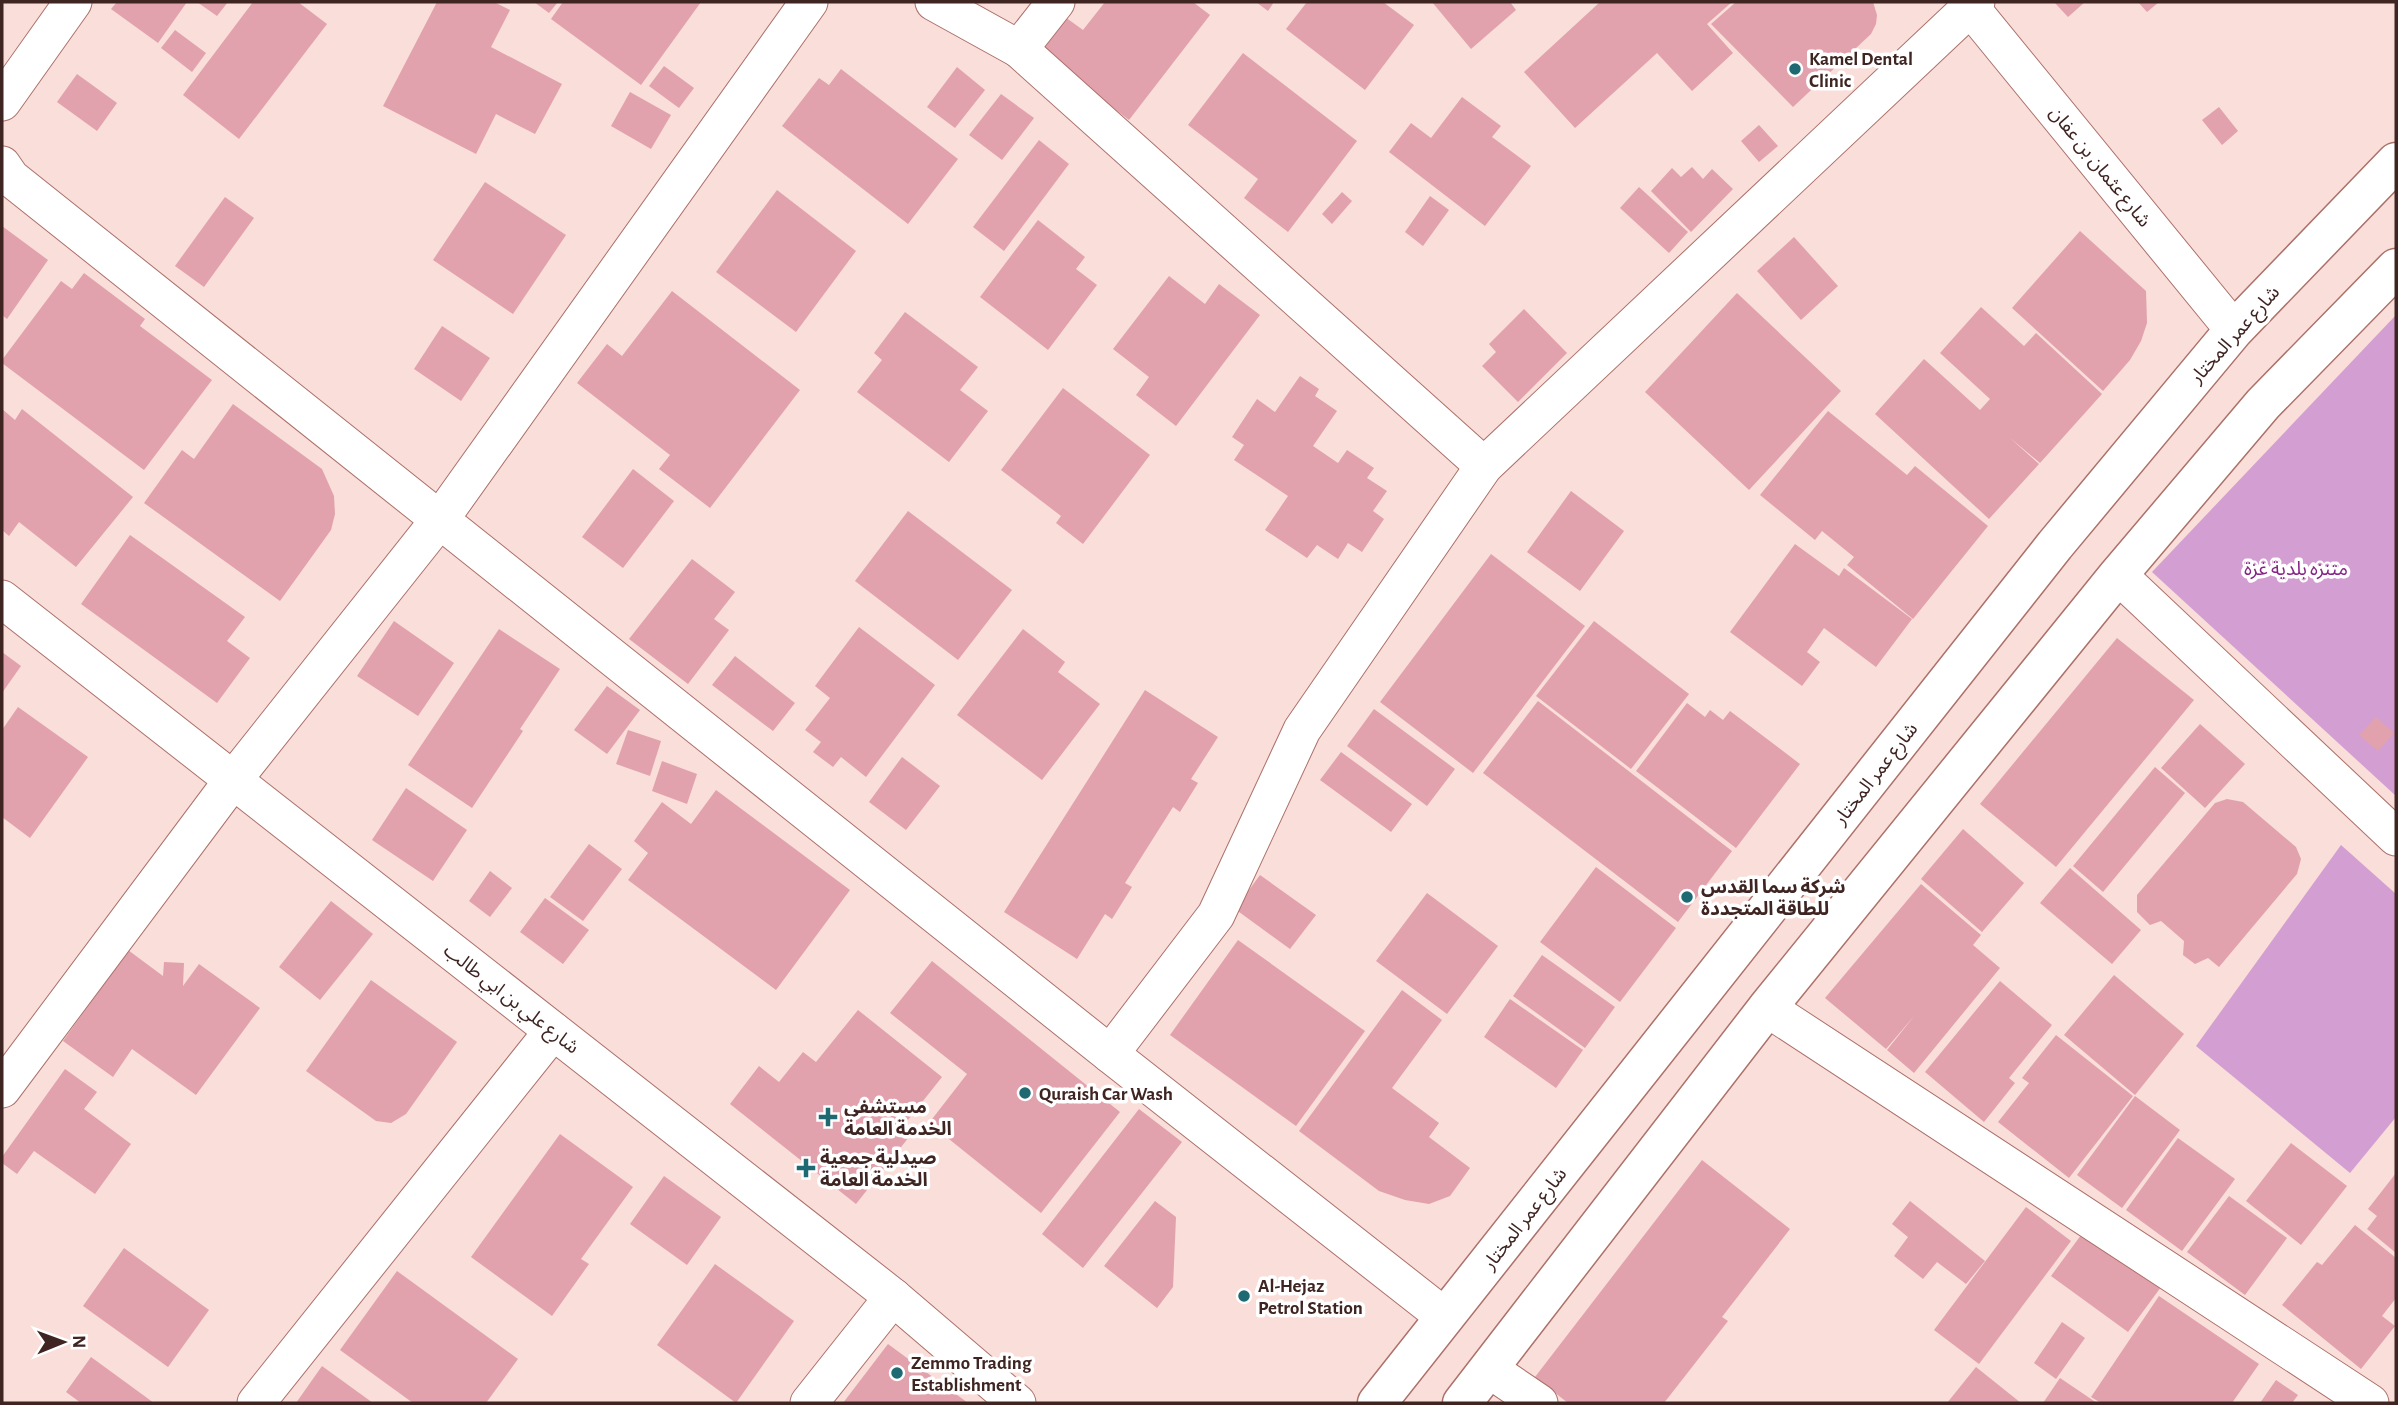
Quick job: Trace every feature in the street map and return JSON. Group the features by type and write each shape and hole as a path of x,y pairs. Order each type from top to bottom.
{"main road":[{"name":"شارع عمر المختار","path":"1377,1403 2055,545 2234,330 2396,162"},
{"path":"1462,1403 1767,1008 2118,575 2263,404 2396,268"}],"street":[{"path":"2,102 73,2"},
{"path":"2,1088 233,780 440,518 809,2"},
{"path":"934,2 1019,49 1484,466"},
{"path":"1019,49 1056,2"},
{"path":"1110,1054 1216,915 1302,730 1484,466 1971,3"},
{"name":"شارع عثمان بن عفان","path":"1971,3 2234,330"},
{"path":"2,164 11,178 1110,1054 1445,1317"},
{"path":"2118,575 2396,836"},
{"name":"شارع علي بن ابي طالب","path":"2,599 893,1297 1017,1403"},
{"path":"1767,1008 2370,1403"},
{"path":"256,1403 553,1031"},
{"path":"809,1403 893,1297"},
{"path":"1489,1369 1539,1403"}],"green space":[{"name":"متنزه بلدية غزة","path":"2396,315 2396,796 2152,572"},
{"path":"2341,845 2396,894 2396,1117 2350,1173 2196,1046"}],"building":[{"path":"117,2 187,2 158,43 111,9"},
{"path":"197,2 228,2 217,16"},
{"path":"253,2 298,2 327,24 239,139 183,95"},
{"path":"437,2 494,2 510,10 491,47 562,84 535,134 496,114 476,154 383,106"},
{"path":"534,2 558,2 549,13"},
{"path":"563,2 701,2 641,85 551,19"},
{"path":"1105,2 1193,2 1210,15 1129,120 1039,51 1065,17 1083,30"},
{"path":"1256,2 1274,2 1268,11"},
{"path":"1307,2 1383,2 1414,25 1365,90 1286,29"},
{"path":"1432,2 1510,2 1516,10 1471,49"},
{"path":"1600,2 1732,2 1707,24 1733,53 1692,91 1657,53 1575,128 1524,72"},
{"name":"Kamel Dental Clinic","path":"1736,2 1873,2 1877,15 1876,24 1871,34 1793,107 1711,24"},
{"path":"2054,2 2085,2 2068,17"},
{"path":"2138,2 2159,2 2147,12"},
{"path":"175,30 206,53 192,72 161,48"},
{"path":"1243,53 1357,141 1288,232 1244,198 1258,179 1188,125"},
{"path":"664,66 694,88 679,108 649,86"},
{"path":"957,67 985,90 955,128 927,107"},
{"path":"841,69 958,159 908,224 782,126 819,78 829,85"},
{"path":"77,74 117,103 97,131 57,102"},
{"path":"630,92 671,115 651,149 611,126"},
{"path":"1001,94 1034,118 1002,160 969,135"},
{"path":"1462,97 1501,126 1492,137 1531,166 1485,226 1389,152 1411,123 1431,138"},
{"path":"2219,107 2238,131 2222,145 2202,120"},
{"path":"1759,125 1778,146 1759,162 1741,141"},
{"path":"1039,140 1069,164 1004,251 973,227"},
{"path":"1692,167 1703,179 1712,169 1733,189 1691,232 1651,191 1672,168 1681,177"},
{"path":"485,182 566,235 513,314 433,260"},
{"path":"1639,187 1688,232 1669,253 1620,208"},
{"path":"777,190 856,251 796,332 716,272"},
{"path":"1342,192 1352,201 1332,224 1322,214"},
{"path":"1430,196 1449,210 1423,246 1405,232"},
{"path":"225,197 254,218 204,287 175,266"},
{"path":"1038,220 1085,257 1076,269 1097,285 1048,350 980,297"},
{"path":"2,226 48,260 7,319 2,315"},
{"path":"2080,231 2146,291 2147,323 2141,341 2130,360 2103,391 2012,308"},
{"path":"1794,237 1838,286 1801,320 1757,271"},
{"path":"84,273 145,319 140,326 212,380 144,470 2,363 61,281 72,289"},
{"path":"1169,276 1205,304 1219,284 1260,315 1176,426 1136,395 1149,377 1113,349"},
{"path":"672,291 800,390 710,508 659,469 670,455 577,383 607,344 622,356"},
{"path":"1737,293 1841,391 1749,490 1645,392"},
{"path":"1981,307 2024,346 2036,333 2102,394 2040,463 2009,437 2039,464 1989,519 1875,414 1924,359 1980,410 1990,399 1940,353"},
{"path":"1524,309 1567,353 1518,402 1482,366 1496,352 1489,344"},
{"path":"905,312 978,367 960,390 988,411 949,462 857,392 882,360 874,353"},
{"path":"442,326 490,358 461,401 414,369"},
{"path":"1300,376 1319,389 1315,396 1337,411 1313,446 1338,463 1347,450 1374,468 1367,478 1387,491 1373,511 1384,519 1362,552 1348,543 1338,559 1317,545 1307,558 1265,530 1288,496 1234,460 1244,445 1232,437 1257,399 1275,412"},
{"path":"1063,388 1150,455 1083,544 1056,523 1061,516 1001,470"},
{"path":"233,404 322,469 334,496 335,514 331,530 280,601 144,503 182,450 194,459"},
{"path":"2,409 15,420 22,409 133,497 76,567 19,522 9,536 2,530"},
{"path":"1828,411 1907,475 1915,466 1988,526 1913,619 1847,565 1854,557 1822,531 1815,540 1760,495"},
{"path":"633,469 674,501 623,568 582,537"},
{"path":"1571,491 1624,531 1580,591 1527,552"},
{"path":"908,511 1012,590 958,660 855,581"},
{"path":"130,535 245,617 227,641 250,658 217,703 81,604"},
{"path":"1795,544 1839,576 1844,568 1912,619 1876,667 1824,628 1807,652 1820,662 1802,686 1730,632"},
{"path":"1491,554 1585,626 1473,773 1380,702"},
{"path":"692,559 735,592 714,619 729,630 688,684 629,639"},
{"path":"394,621 454,663 418,716 357,676"},
{"path":"1594,621 1689,694 1631,769 1536,696"},
{"path":"859,627 935,685 866,777 841,757 833,767 813,752 821,742 805,730 830,698 815,686"},
{"path":"499,629 560,669 472,808 408,765"},
{"path":"1023,629 1065,662 1058,672 1100,704 1042,780 957,715"},
{"path":"2117,638 2194,700 2056,867 1980,804"},
{"path":"2,652 21,666 2,693"},
{"path":"735,656 795,703 773,731 712,685"},
{"path":"607,686 640,710 607,754 574,730"},
{"path":"1145,690 1218,737 1191,779 1198,783 1180,812 1173,807 1125,883 1132,887 1112,919 1105,914 1077,959 1004,912"},
{"path":"1538,701 1732,851 1678,922 1483,773"},
{"path":"1687,703 1705,717 1710,710 1723,720 1730,711 1800,764 1736,848 1636,771"},
{"path":"18,707 88,757 30,838 2,817 2,730"},
{"path":"1374,709 1455,769 1427,806 1347,746"},
{"path":"2376,717 2394,733 2378,751 2359,735"},
{"path":"2200,724 2245,764 2205,808 2161,768"},
{"path":"628,730 661,741 650,776 616,764"},
{"path":"1341,752 1412,804 1391,832 1320,780"},
{"path":"902,757 940,786 906,830 869,802"},
{"path":"662,761 697,774 687,804 652,791"},
{"path":"2155,767 2185,793 2103,892 2073,866"},
{"path":"406,788 467,830 433,881 372,840"},
{"path":"716,790 850,890 776,990 628,880 648,853 634,841 662,802 691,824"},
{"path":"2227,799 2243,802 2296,847 2301,859 2297,874 2219,967 2208,958 2195,964 2183,955 2184,941 2161,921 2150,925 2137,912 2137,895 2215,803"},
{"path":"1963,829 2024,883 1982,932 1921,879"},
{"path":"589,844 622,869 583,921 550,897"},
{"path":"1596,867 1676,928 1620,1002 1540,942"},
{"path":"2070,868 2141,930 2112,964 2040,903"},
{"path":"490,871 512,888 490,917 469,901"},
{"path":"1260,875 1316,915 1290,949 1235,909"},
{"path":"1921,884 1981,935 1973,945 2000,968 1914,1073 1887,1050 1915,1015 1886,1049 1825,998"},
{"path":"1427,893 1498,946 1447,1014 1376,961"},
{"path":"545,898 589,930 563,964 520,932"},
{"path":"331,901 373,934 320,1000 279,967"},
{"path":"1238,940 1365,1031 1296,1126 1170,1035"},
{"path":"128,950 163,976 164,962 184,963 183,986 199,964 260,1008 196,1095 132,1049 113,1077 63,1041"},
{"path":"1542,955 1615,1007 1585,1048 1513,996"},
{"name":"Quraish Car Wash","path":"932,961 1120,1112 1041,1213 929,1123 967,1074 890,1013"},
{"path":"2114,975 2184,1034 2135,1095 2064,1035"},
{"path":"371,980 457,1042 406,1114 391,1123 376,1121 306,1071"},
{"path":"2000,981 2052,1025 2009,1078 2015,1083 1984,1122 1925,1072"},
{"path":"1402,990 1442,1020 1392,1088 1439,1123 1429,1137 1470,1168 1450,1196 1429,1204 1405,1200 1379,1191 1299,1131"},
{"path":"1510,999 1583,1050 1556,1088 1484,1037"},
{"name":"مستشفى الخدمة العامة","path":"858,1010 942,1077 900,1130 909,1137 856,1204 730,1104 759,1066 779,1082 803,1052 816,1062"},
{"path":"2056,1035 2133,1096 2069,1178 1998,1122 2029,1083 2022,1078"},
{"path":"65,1069 97,1092 84,1109 131,1144 95,1194 34,1151 17,1174 2,1163 2,1157"},
{"path":"2135,1096 2180,1130 2122,1208 2077,1175"},
{"path":"1139,1109 1182,1142 1083,1268 1042,1234"},
{"path":"560,1134 633,1187 581,1259 589,1264 552,1316 471,1257"},
{"path":"2178,1138 2235,1179 2182,1251 2126,1210"},
{"path":"2291,1143 2347,1186 2301,1245 2246,1201"},
{"path":"1702,1160 1790,1229 1722,1317 1728,1321 1664,1403 1568,1403 1535,1377"},
{"path":"2396,1173 2396,1253 2367,1229 2377,1216 2368,1209"},
{"path":"664,1176 721,1217 687,1265 630,1224"},
{"path":"2229,1196 2287,1238 2245,1295 2187,1252"},
{"path":"1155,1201 1176,1217 1173,1287 1157,1308 1104,1266"},
{"path":"1910,1201 1985,1261 1966,1284 1937,1262 1923,1279 1894,1256 1908,1237 1892,1224"},
{"path":"2026,1207 2071,1241 1979,1364 1934,1330"},
{"path":"2355,1225 2396,1258 2396,1298 2382,1316 2395,1326 2361,1369 2282,1305 2317,1262 2322,1265"},
{"path":"2084,1231 2161,1287 2128,1332 2051,1276"},
{"path":"124,1248 209,1310 168,1367 83,1306"},
{"path":"715,1264 794,1321 736,1403 657,1345"},
{"path":"397,1271 518,1359 486,1403 413,1403 340,1350"},
{"path":"2159,1296 2259,1364 2232,1403 2101,1403 2091,1397"},
{"path":"2062,1322 2085,1338 2056,1379 2034,1363"},
{"name":"Zemmo Trading Establishment","path":"888,1344 968,1403 843,1403"},
{"path":"91,1357 154,1403 81,1403 66,1392"},
{"path":"322,1366 373,1403 296,1403"},
{"path":"1976,1367 2021,1403 1947,1403"},
{"path":"2060,1378 2097,1403 2043,1403"},
{"path":"2276,1380 2298,1395 2292,1403 2260,1403"}],"place":[{"name":"Kamel Dental Clinic","path":"1795,69"},
{"name":"شركة سما القدس للطاقة المتجددة","path":"1687,897"},
{"name":"Quraish Car Wash","path":"1025,1093"},
{"name":"مستشفى الخدمة العامة","path":"828,1117"},
{"name":"صيدلية جمعية الخدمة العامة","path":"806,1168"},
{"name":"Al-Hejaz Petrol Station","path":"1244,1296"},
{"name":"Zemmo Trading Establishment","path":"897,1373"}]}
